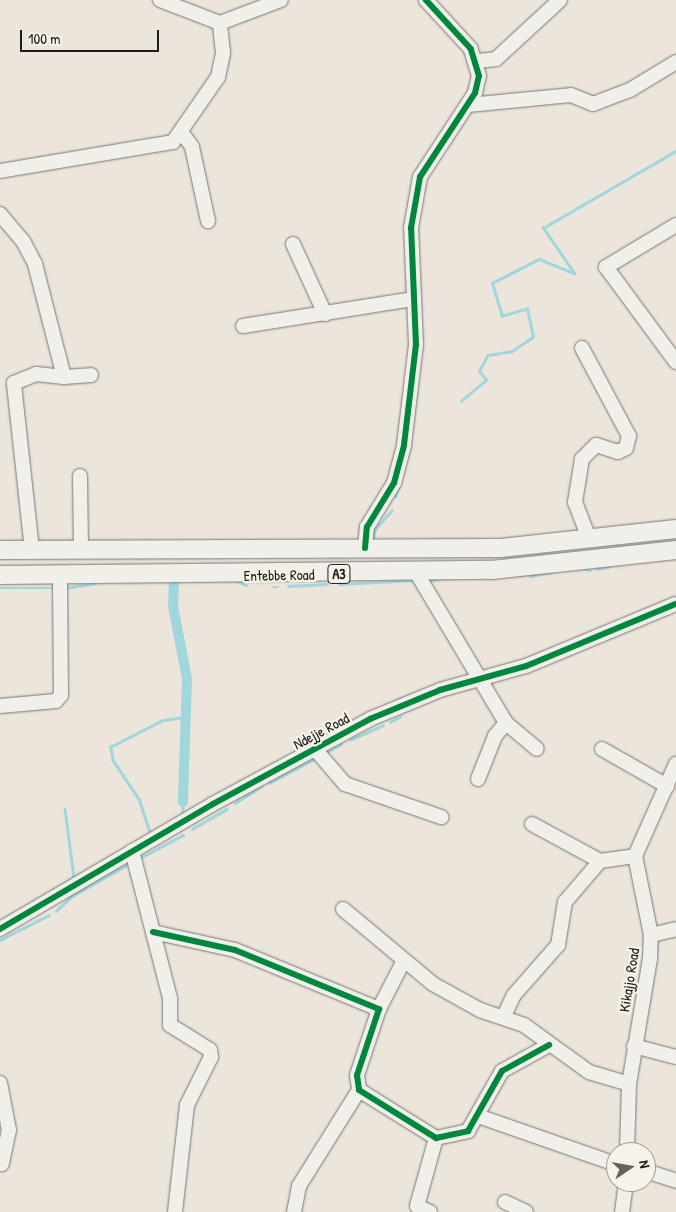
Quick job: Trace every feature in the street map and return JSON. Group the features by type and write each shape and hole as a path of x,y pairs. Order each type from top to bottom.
{"main road":[{"name":"Entebbe Road","path":"0,550 501,548 595,540 676,529"},
{"name":"Entebbe Road","path":"0,575 416,572 587,563 676,550"}],"street":[{"path":"160,0 220,23 280,0"},
{"path":"365,548 366,527 388,496 401,463 415,358 411,228 420,176 475,93 478,61 426,0"},
{"path":"478,61 496,59 560,0"},
{"path":"0,171 153,148 173,142 182,133 222,64 220,23"},
{"path":"468,105 548,96 604,102 676,62"},
{"path":"182,133 192,147 208,221"},
{"path":"0,214 24,243 35,264 64,377"},
{"path":"676,225 606,267 676,362"},
{"path":"293,244 325,314"},
{"path":"243,326 414,299"},
{"path":"582,348 630,436 626,448 618,452 596,445 582,459 575,502 588,536 595,540"},
{"path":"32,550 14,383 36,374 64,377 91,375"},
{"path":"80,476 81,550"},
{"path":"416,572 482,679 506,723 537,749"},
{"path":"0,706 56,701 61,695 60,576"},
{"name":"Ndejje Road","path":"0,929 132,851 314,748 423,697 526,666 676,604"},
{"path":"478,779 495,736 506,723"},
{"path":"314,748 345,784 441,817"},
{"path":"602,749 667,786"},
{"path":"532,824 600,861 635,856 676,764"},
{"path":"132,851 170,998 170,1025 210,1050 211,1057 187,1105 175,1212"},
{"name":"Kikajjo Road","path":"627,1142 629,1084 651,935 635,856"},
{"path":"504,1016 514,995 558,945 565,902 600,861"},
{"path":"343,909 403,962 457,999 524,1025 549,1045 589,1072 629,1084"},
{"path":"651,935 676,929"},
{"path":"153,932 235,950 379,1009"},
{"path":"294,1212 300,1186 359,1090 357,1075 379,1009 403,962"},
{"path":"359,1090 436,1138 460,1136 478,1116 502,1071 549,1045"},
{"path":"634,1046 676,1056"},
{"path":"0,1083 9,1130 2,1164"},
{"path":"478,1116 606,1161"},
{"path":"430,1212 416,1209 436,1138"},
{"path":"656,1174 676,1181"},
{"path":"622,1212 625,1192"},
{"path":"505,1202 526,1212"}],"waterway":[{"path":"461,401 486,380 479,371 488,355 512,351 533,337 527,309 502,316 492,283 539,259 574,273 543,228 676,151"},
{"path":"395,497 398,488"},
{"path":"372,542 375,529 392,510"},
{"path":"597,569 610,566"},
{"path":"582,568 590,570"},
{"path":"530,576 552,572"},
{"path":"515,576 524,576"},
{"path":"430,580 438,579"},
{"path":"174,580 173,606 187,679 183,802"},
{"path":"339,584 415,580"},
{"path":"237,581 246,585"},
{"path":"65,588 95,583"},
{"path":"288,586 327,584"},
{"path":"273,587 278,587"},
{"path":"0,588 55,588"},
{"path":"393,702 404,697"},
{"path":"150,834 139,800 113,761 110,747 163,720 184,717"},
{"path":"390,722 400,717"},
{"path":"350,740 383,725"},
{"path":"323,736 331,732"},
{"path":"293,753 315,741"},
{"path":"325,753 341,744"},
{"path":"269,783 314,759"},
{"path":"235,803 261,787"},
{"path":"182,816 183,802"},
{"path":"65,809 74,877"},
{"path":"192,829 227,809"},
{"path":"140,858 183,835"},
{"path":"56,911 72,896 130,863"},
{"path":"53,890 81,874"},
{"path":"0,940 49,915"}],"cycle path":[{"path":"365,548 367,527 394,483 404,445 416,345 411,228 420,177 475,93 479,76 471,49 426,0"},
{"path":"0,929 213,804 370,719 440,690 526,666 676,604"},
{"path":"153,932 235,950 379,1009 357,1075 359,1090 436,1138 468,1131 502,1071 549,1045"}]}
